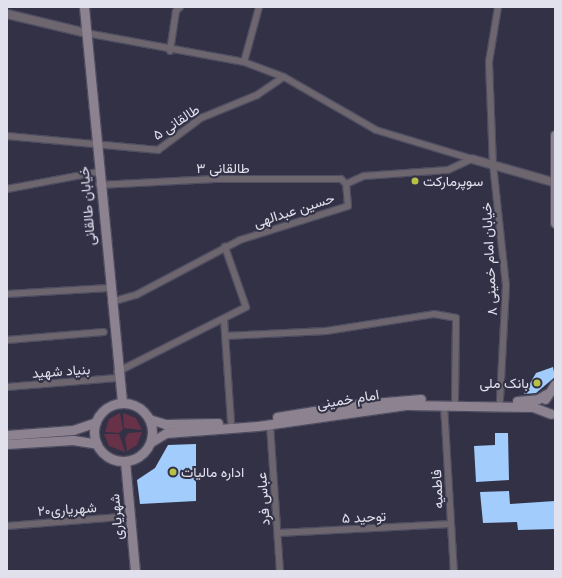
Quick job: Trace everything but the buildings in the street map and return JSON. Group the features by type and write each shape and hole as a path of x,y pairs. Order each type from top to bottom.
{"main road":[{"name":"خیابان طالقانی","path":"84,7 117,375 122,403"},
{"path":"555,135 555,223"},
{"path":"553,415 546,408 546,394 555,384"},
{"name":"امام خمینی","path":"149,419 165,424 231,422 406,399 500,401 538,400 546,394"},
{"path":"122,403 138,407 149,419 151,442 136,458 125,461 104,453 97,444 96,422 101,412 122,403"},
{"name":"امام خمینی","path":"151,442 166,433 270,424 406,405 533,407 553,415"},
{"path":"7,435 73,430 96,422"},
{"path":"7,444 73,440 97,444"},
{"name":"شهریاری","path":"125,461 135,571"}],"street":[{"path":"170,51 176,11 180,7"},
{"path":"244,62 258,7"},
{"name":"خیابان امام خمینی ۸","path":"498,7 489,62 493,164 506,292 500,401"},
{"path":"7,14 170,51 244,62 284,77 376,130 554,182"},
{"name":"طالقانی ۵","path":"7,136 158,150 201,118 257,95 284,77"},
{"name":"حسین عبدالهی","path":"110,302 136,295 225,247 348,206 346,184 364,176 448,170 472,159"},
{"path":"7,189 98,172"},
{"name":"طالقانی ۳","path":"99,185 215,179 341,179 346,184"},
{"path":"117,375 246,307 225,247"},
{"path":"7,294 109,288"},
{"path":"225,336 326,331 434,314 456,318 455,400"},
{"path":"224,319 231,422"},
{"path":"7,340 104,332"},
{"name":"بنیاد شهید","path":"7,387 117,375"},
{"name":"فاطمیه","path":"444,405 454,571"},
{"name":"عباس فرد","path":"270,424 280,571"},
{"name":"شهریاری۲۰","path":"7,526 130,516"},
{"name":"توحید ۵","path":"278,533 451,524"}],"shaded area":[{"path":"120,413 123,429 119,433 105,432 109,419"},
{"path":"123,413 136,418 142,430 124,428"},
{"path":"142,432 137,445 127,451 125,438 128,433"},
{"path":"104,434 119,434 125,452 109,446"}],"place":[{"name":"سوپرمارکت","path":"415,181"},
{"name":"بانک ملی","path":"537,383"},
{"name":"اداره مالیات","path":"173,472"}]}
